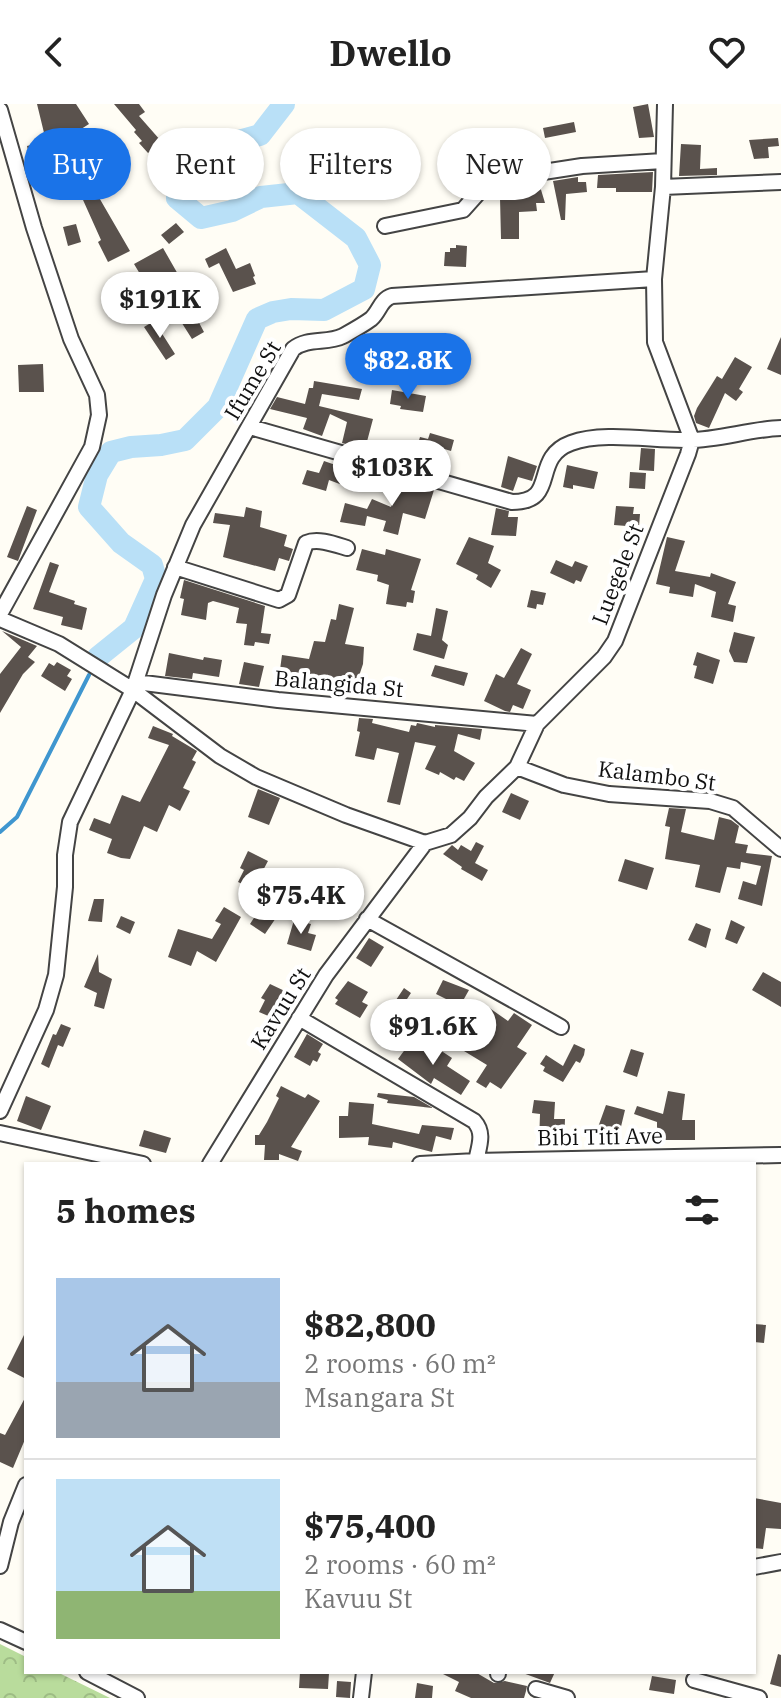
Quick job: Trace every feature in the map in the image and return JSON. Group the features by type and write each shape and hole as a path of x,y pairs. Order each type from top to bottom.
{"street":[{"path":"665,104 663,187 654,279 655,342 692,440"},
{"path":"0,110 34,228 71,339 97,395 99,415 92,447 0,617 59,644 134,686 220,756 256,777 358,820 425,843"},
{"path":"385,226 463,210 483,186 500,179 582,166 663,161"},
{"path":"663,187 781,182"},
{"name":"Ifume St","path":"0,1111 46,1010 56,975 70,822 134,686 175,567 193,525 293,349 307,342 333,340 342,336 370,320 386,298 411,293 654,279"},
{"path":"250,427 512,502 534,499 540,491 546,466 555,453 568,444 587,438 692,440 781,428"},
{"name":"Luegele St","path":"425,843 451,835 470,818 486,797 517,767 537,724 604,657 615,641 692,440"},
{"path":"175,567 279,600 288,595 306,543 329,543 347,548"},
{"name":"Balangida St","path":"134,686 537,724"},
{"name":"Kalambo St","path":"517,767 564,785 609,794 710,801 733,808 781,849"},
{"name":"Kavuu St","path":"211,1162 326,975 425,843"},
{"path":"367,919 561,1027"},
{"path":"299,1018 474,1121 480,1128 481,1136 476,1161"},
{"path":"0,1133 134,1162"},
{"name":"Bibi Titi Ave","path":"463,1162 781,1155"},
{"path":"0,1566 11,1522 24,1490"},
{"path":"756,1567 781,1562"},
{"path":"0,1630 24,1641"},
{"path":"91,1674 137,1698"},
{"path":"361,1698 364,1674"},
{"path":"692,1698 694,1676 759,1698"},
{"path":"536,1689 567,1698"}],"green space":[{"path":"0,1644 24,1656 24,1674 61,1674 110,1698 0,1698"}],"building":[{"path":"37,104 76,104 89,124 83,128 43,128"},
{"path":"114,104 139,104 145,112 139,116 150,128 147,128 147,152 139,143 142,141 134,132 136,130"},
{"path":"648,104 654,137 639,138 633,107"},
{"path":"574,122 576,132 551,137 551,128 543,128"},
{"path":"778,138 779,146 768,147 769,158 754,159 749,140"},
{"path":"681,144 701,145 700,169 717,168 717,175 679,176"},
{"path":"653,172 652,192 616,192 616,188 597,188 598,175"},
{"path":"578,177 578,182 586,182 587,192 566,194 565,220 561,220 553,181"},
{"path":"83,200 100,200 130,251 108,262 98,242 101,240"},
{"path":"500,200 544,200 545,203 536,203 537,211 519,212 519,239 501,239"},
{"path":"176,223 184,232 169,244 161,235"},
{"path":"76,224 81,242 68,246 63,227"},
{"path":"456,245 467,246 466,267 444,266 445,252 450,252 450,248 456,248"},
{"path":"163,248 183,283 179,285 204,332 192,339 173,309 164,314 134,264"},
{"path":"226,248 236,269 250,263 256,284 233,292 219,263 209,268 205,259"},
{"path":"154,321 175,354 166,360 144,327"},
{"path":"781,337 781,375 767,369"},
{"path":"735,357 752,367 739,389 743,392 736,401 725,393 709,428 696,423 694,416 697,408 717,376 722,379"},
{"path":"43,364 44,392 19,392 18,365"},
{"path":"314,381 362,389 359,400 322,394 319,406 373,419 365,449 342,443 347,422 330,414 322,436 303,429 307,418 270,409 277,397 305,404"},
{"path":"392,390 426,396 423,412 400,409 401,406 390,404"},
{"path":"430,433 454,440 451,451 441,448 435,470 412,463 420,437 428,439"},
{"path":"641,448 655,449 654,471 639,470"},
{"path":"508,456 537,466 532,481 518,477 513,491 501,487"},
{"path":"324,461 350,470 345,486 329,480 326,491 302,484 307,470 319,473"},
{"path":"567,465 598,472 594,489 573,485 573,489 563,487"},
{"path":"630,472 646,473 645,489 629,488"},
{"path":"398,480 434,490 425,519 403,513 398,535 383,531 386,521 367,516 365,526 340,522 345,503 367,509 372,499 391,507"},
{"path":"27,506 37,510 18,561 7,557"},
{"path":"616,506 634,507 633,514 640,514 639,527 614,525"},
{"path":"246,507 262,511 260,527 287,535 284,546 293,549 289,561 279,558 275,571 223,557 230,525 213,523 215,513 244,517"},
{"path":"496,508 509,511 508,517 518,517 516,536 491,535"},
{"path":"469,537 494,546 488,563 501,570 491,588 476,579 478,575 456,564"},
{"path":"667,537 685,541 675,571 710,577 711,573 736,582 728,604 736,606 733,622 711,617 716,592 695,584 693,597 669,593 670,587 656,584"},
{"path":"362,549 385,555 386,549 421,559 411,590 415,591 413,603 407,602 406,607 386,604 389,585 377,581 378,575 356,570"},
{"path":"556,560 572,567 575,561 588,566 581,582 576,580 574,584 550,573"},
{"path":"50,562 59,565 49,592 87,608 82,630 61,625 63,617 33,609"},
{"path":"184,580 265,606 261,633 271,634 269,644 255,642 254,646 244,645 247,624 236,623 239,608 213,601 208,603 206,620 181,615 184,599 180,598"},
{"path":"531,590 546,593 543,605 537,604 536,609 527,607"},
{"path":"339,604 354,608 345,644 364,647 363,664 356,685 304,677 304,680 279,677 282,655 309,659 314,641 325,642 331,619 336,620"},
{"path":"436,608 448,611 442,640 448,645 444,659 413,650 417,633 431,636"},
{"path":"2,631 37,646 28,657 35,662 23,674 0,713 0,674 21,647"},
{"path":"734,632 755,637 747,663 734,662 729,651"},
{"path":"521,648 532,654 517,684 531,690 523,709 513,705 510,712 505,711 484,701 496,674 504,678"},
{"path":"697,652 720,660 713,684 694,678 697,666 693,665"},
{"path":"169,653 203,660 204,657 222,660 219,677 193,673 192,679 165,676"},
{"path":"57,662 71,670 67,676 72,679 65,691 41,676 49,663 54,666"},
{"path":"244,662 264,666 259,687 239,684"},
{"path":"435,665 468,673 464,686 431,676"},
{"path":"359,718 373,719 372,723 409,732 411,725 416,726 417,723 482,729 480,740 458,734 454,751 475,763 464,781 456,777 454,780 440,772 439,775 425,769 436,746 415,742 400,805 387,802 399,753 377,748 374,760 355,756 360,732 357,731"},
{"path":"153,726 173,734 197,751 192,760 196,762 183,788 190,791 180,811 169,805 157,832 144,826 130,859 121,858 107,853 112,839 89,830 94,818 110,824 122,795 140,802 169,745 148,738"},
{"path":"258,789 280,798 269,825 248,817"},
{"path":"511,793 529,801 520,820 502,812"},
{"path":"669,808 686,809 681,832 714,840 719,817 731,820 739,826 735,843 748,845 746,853 772,856 762,906 738,899 743,881 756,885 761,866 741,862 740,869 727,867 720,893 695,887 700,865 665,859 670,827 665,826"},
{"path":"476,842 484,846 475,863 488,870 482,881 443,854 452,845 458,850 461,845 471,851"},
{"path":"248,851 268,861 253,889 238,882"},
{"path":"625,859 654,868 647,890 618,881"},
{"path":"94,899 104,899 102,922 88,921"},
{"path":"266,899 282,909 265,934 250,924"},
{"path":"224,907 241,917 216,962 197,951 191,966 168,957 178,929 212,939 221,924 215,921"},
{"path":"121,916 135,922 130,934 116,927"},
{"path":"294,920 311,924 308,933 316,935 311,951 287,944"},
{"path":"731,920 745,927 737,944 725,939"},
{"path":"696,923 711,929 706,948 688,940"},
{"path":"369,938 384,947 371,967 356,958"},
{"path":"98,954 99,972 112,979 104,1009 94,1006 97,993 84,987"},
{"path":"763,972 781,982 781,1007 752,990"},
{"path":"443,980 469,990 460,1006 436,994"},
{"path":"348,981 368,992 362,1002 368,1005 360,1018 335,1004 338,1000 335,998"},
{"path":"270,984 289,993 284,1004 280,1002 273,1018 259,1012 265,1000 261,998"},
{"path":"404,988 411,993 407,999 422,1008 416,1017 394,1003"},
{"path":"488,1007 508,1021 514,1013 532,1025 517,1047 527,1053 501,1089 490,1082 486,1088 476,1082 487,1065 464,1051 475,1032 471,1030"},
{"path":"61,1024 71,1028 63,1047 58,1045 49,1068 41,1064 53,1034 56,1035"},
{"path":"307,1034 323,1044 317,1062 313,1060 310,1066 294,1057"},
{"path":"412,1040 433,1055 437,1048 452,1058 447,1066 470,1081 461,1095 434,1078 431,1084 398,1059"},
{"path":"574,1044 585,1049 584,1055 580,1063 576,1061 563,1082 543,1071 545,1067 540,1064 546,1055 563,1066"},
{"path":"631,1049 644,1053 637,1077 623,1072"},
{"path":"281,1086 305,1098 308,1094 320,1101 291,1147 302,1151 298,1161 279,1154 279,1160 264,1160 265,1145 255,1145 255,1135 259,1135 267,1122 279,1098 276,1096"},
{"path":"668,1091 685,1094 682,1120 695,1120 695,1140 657,1140 657,1122 634,1114 637,1106 663,1114"},
{"path":"378,1093 414,1097 433,1108 387,1103 388,1100 377,1097"},
{"path":"26,1096 51,1106 41,1130 17,1121"},
{"path":"534,1100 555,1102 554,1119 565,1119 564,1145 539,1144 540,1114 532,1113"},
{"path":"349,1102 374,1104 372,1124 419,1134 422,1125 454,1128 451,1140 436,1136 432,1152 393,1142 392,1148 368,1145 369,1137 339,1138 339,1116 348,1116"},
{"path":"606,1105 625,1110 619,1135 597,1130"},
{"path":"144,1130 171,1138 166,1153 139,1146"},
{"path":"756,1324 766,1325 764,1343 756,1342"},
{"path":"24,1335 24,1378 7,1369"},
{"path":"24,1400 24,1442 13,1468 0,1462 0,1433 5,1435"},
{"path":"756,1498 781,1503 781,1529 766,1528 763,1549 756,1548"},
{"path":"778,1654 781,1655 781,1687 770,1684"},
{"path":"300,1674 329,1674 328,1689 299,1688"},
{"path":"443,1674 478,1674 494,1683 505,1681 527,1686 524,1698 471,1698 455,1691 459,1682"},
{"path":"525,1674 554,1674 550,1683"},
{"path":"652,1676 676,1680 674,1694 649,1690"},
{"path":"337,1681 351,1682 350,1698 336,1697"},
{"path":"417,1683 433,1686 432,1698 415,1698"}],"waterway":[{"path":"98,657 134,628 156,579 152,565 121,543 89,507 97,475 111,452 185,440 218,407 257,319 291,309 324,310 364,289 370,265 356,238 298,193 261,197 232,211 201,218 177,198 181,175 220,146 260,135 284,104"},
{"path":"0,832 17,817 89,675"}]}
